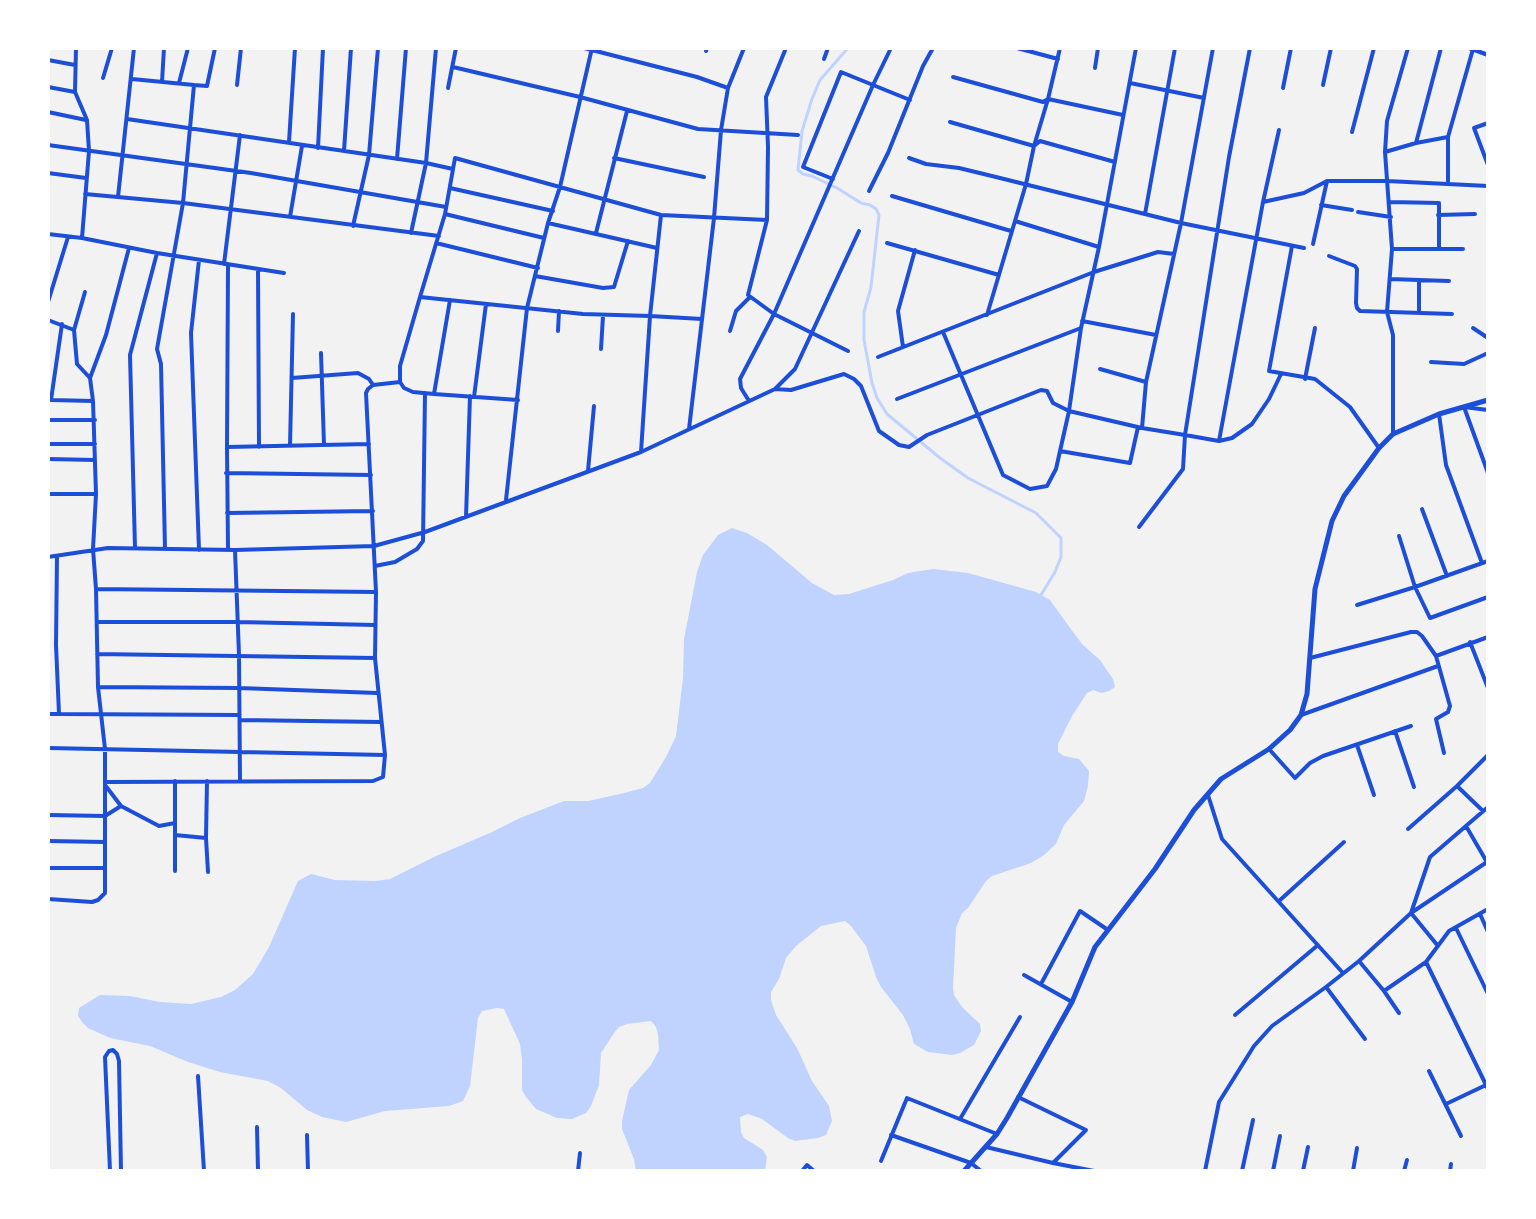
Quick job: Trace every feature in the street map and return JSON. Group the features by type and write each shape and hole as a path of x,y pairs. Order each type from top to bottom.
{"main road":[{"path":"964,1171 997,1134 1072,1002 1095,947 1155,869 1188,818 1221,779 1269,749 1290,730 1301,715 1310,658 1315,589 1332,521 1344,495 1379,448 1393,434 1439,414 1488,400"}],"street":[{"path":"76,48 75,92 87,120 89,152 82,238"},
{"path":"103,78 112,48"},
{"path":"118,197 134,48"},
{"path":"162,82 164,48"},
{"path":"179,83 188,48"},
{"path":"132,79 207,86 215,48"},
{"path":"237,85 242,48"},
{"path":"289,142 295,48"},
{"path":"318,148 323,48"},
{"path":"344,151 351,48"},
{"path":"353,225 369,155 378,48"},
{"path":"397,159 406,48"},
{"path":"411,233 426,163 436,48"},
{"path":"448,88 456,48"},
{"path":"584,48 696,77 728,88"},
{"path":"689,429 714,218 721,130 728,88 744,48"},
{"path":"786,48 765,97 767,220 748,295 774,314 848,351"},
{"path":"824,59 828,48"},
{"path":"749,401 741,388 740,379 774,314 891,48"},
{"path":"869,191 888,153 923,66 933,48"},
{"path":"1019,48 1058,59"},
{"path":"987,315 1011,231 1016,221 1060,48"},
{"path":"1095,68 1098,48"},
{"path":"943,332 1003,475 1029,489 1047,486 1056,469 1069,411 1082,321 1099,247 1136,48"},
{"path":"1145,214 1175,48"},
{"path":"1060,451 1130,463 1140,427 1146,382 1181,223 1213,48"},
{"path":"1139,527 1183,469 1185,435 1229,158 1250,48"},
{"path":"1283,88 1291,48"},
{"path":"1323,85 1331,48"},
{"path":"1352,132 1374,48"},
{"path":"1393,434 1393,335 1387,312 1392,249 1385,152 1387,121 1408,48"},
{"path":"1416,143 1441,48"},
{"path":"506,500 527,308 548,223 560,187 592,49"},
{"path":"1448,183 1448,137 1471,49 1488,55"},
{"path":"48,60 75,65"},
{"path":"453,67 580,97 698,129 798,135"},
{"path":"832,180 803,167 841,72 910,100"},
{"path":"952,77 1043,102 1048,99 1123,115"},
{"path":"1130,83 1204,98"},
{"path":"165,549 161,364 157,349 183,203 194,84"},
{"path":"48,87 75,92"},
{"path":"596,233 627,111"},
{"path":"48,112 87,120"},
{"path":"127,119 426,163 453,169"},
{"path":"950,122 1034,146"},
{"path":"1488,123 1474,128 1488,165"},
{"path":"1219,441 1278,130"},
{"path":"228,549 226,264 240,135"},
{"path":"1385,152 1448,137"},
{"path":"1034,146 1040,141 1115,162"},
{"path":"48,145 237,171 446,207"},
{"path":"290,217 302,146"},
{"path":"518,400 413,392 404,388 400,382 402,356 445,214 455,158 661,215 767,220"},
{"path":"614,158 704,177"},
{"path":"909,158 926,164 958,168 1026,184 1181,223 1304,248"},
{"path":"48,173 86,178"},
{"path":"1263,202 1304,194 1327,182 1387,181 1488,186"},
{"path":"1313,244 1327,182"},
{"path":"450,188 553,211"},
{"path":"85,194 183,203 439,236"},
{"path":"892,196 1011,231"},
{"path":"1390,202 1438,203 1439,249"},
{"path":"1321,205 1352,210"},
{"path":"1358,212 1391,217"},
{"path":"445,214 544,238"},
{"path":"1438,215 1475,214"},
{"path":"641,452 650,316 661,215"},
{"path":"1016,221 1099,247"},
{"path":"548,223 657,248"},
{"path":"48,557 93,549 236,550 374,546 425,532 506,500 641,452 775,389 795,369 859,231"},
{"path":"48,234 284,273"},
{"path":"48,302 68,237"},
{"path":"535,276 614,287 628,241"},
{"path":"436,243 537,268"},
{"path":"887,243 999,275"},
{"path":"1292,246 1269,371 1315,379 1350,407 1379,448"},
{"path":"48,900 98,900 105,893 105,749 98,687 93,549 96,494 95,420 90,378 106,335 129,248"},
{"path":"1392,249 1463,249"},
{"path":"903,347 898,311 915,250"},
{"path":"878,357 1094,272 1158,252 1174,254"},
{"path":"135,548 130,355 157,253"},
{"path":"1329,256 1355,266 1357,269 1357,308 1360,311 1452,314"},
{"path":"199,260 191,333 199,549"},
{"path":"258,269 260,447"},
{"path":"1390,279 1449,281"},
{"path":"1419,280 1419,312"},
{"path":"85,292 74,330 77,364 90,378"},
{"path":"420,297 603,316 702,319"},
{"path":"730,331 736,310 750,297"},
{"path":"434,394 450,300"},
{"path":"466,517 472,397 486,304"},
{"path":"558,331 559,311"},
{"path":"290,446 293,314"},
{"path":"601,349 603,316"},
{"path":"48,320 74,330"},
{"path":"1082,321 1156,335"},
{"path":"62,324 50,400 93,401"},
{"path":"897,399 1081,328"},
{"path":"1305,379 1315,328"},
{"path":"1473,328 1488,338"},
{"path":"321,353 324,445"},
{"path":"1431,362 1464,364 1488,353"},
{"path":"1100,369 1146,382"},
{"path":"292,378 358,373 369,379 373,385"},
{"path":"775,389 791,390 844,374 861,386 879,431 899,445 909,447 927,435 1041,390 1047,391 1053,403 1069,411 1219,441 1232,438 1252,424 1269,399 1281,374"},
{"path":"105,783 373,781 383,777 385,755 375,658 376,592 366,393 373,385 400,382"},
{"path":"375,566 395,562 422,545 425,532 425,393"},
{"path":"588,471 594,406"},
{"path":"1488,410 1464,407 1488,473"},
{"path":"1439,414 1446,465 1482,563"},
{"path":"48,420 95,420"},
{"path":"48,444 95,444"},
{"path":"227,447 369,444"},
{"path":"48,459 95,460"},
{"path":"226,473 371,475"},
{"path":"48,494 96,494"},
{"path":"1422,508 1447,576"},
{"path":"227,513 373,511"},
{"path":"1399,536 1415,587 1430,618 1488,597"},
{"path":"236,550 240,781"},
{"path":"57,556 56,645 59,714"},
{"path":"1357,605 1488,561"},
{"path":"96,589 376,592"},
{"path":"97,622 375,625"},
{"path":"1310,658 1417,632 1436,656 1450,706 1448,712 1436,719 1444,753"},
{"path":"1436,656 1488,637"},
{"path":"1470,642 1488,688"},
{"path":"97,654 375,658"},
{"path":"1301,715 1438,666"},
{"path":"98,687 239,688 378,693"},
{"path":"48,714 102,713 381,722"},
{"path":"1269,749 1295,778 1310,763 1323,756 1411,726"},
{"path":"1395,732 1414,787"},
{"path":"1357,745 1374,795"},
{"path":"48,748 385,755"},
{"path":"1408,829 1488,755"},
{"path":"174,871 175,781"},
{"path":"207,781 208,872"},
{"path":"105,783 121,806 159,826 175,823"},
{"path":"1457,786 1483,811"},
{"path":"1208,794 1222,839 1343,973"},
{"path":"48,815 105,816 121,806"},
{"path":"1411,913 1430,857 1488,807"},
{"path":"1205,1171 1219,1102 1248,1055 1272,1026 1359,961 1411,913 1488,863 1466,826"},
{"path":"175,835 206,838"},
{"path":"48,841 105,842"},
{"path":"1279,901 1344,842"},
{"path":"48,868 105,868"},
{"path":"1384,991 1426,962 1449,931 1488,909"},
{"path":"1041,984 1080,911 1108,930"},
{"path":"1411,913 1438,946"},
{"path":"1480,914 1488,932"},
{"path":"1455,928 1488,994"},
{"path":"1235,1015 1318,945"},
{"path":"1359,961 1399,1012"},
{"path":"1426,962 1487,1086 1446,1104"},
{"path":"1024,975 1072,1002"},
{"path":"1326,987 1365,1040"},
{"path":"960,1119 1020,1017"},
{"path":"110,1171 105,1057 109,1051 113,1050 117,1053 119,1060 121,1171"},
{"path":"1429,1071 1461,1136"},
{"path":"198,1076 204,1171"},
{"path":"880,1161 906,1098 997,1134"},
{"path":"1018,1098 1086,1130 1053,1163"},
{"path":"1242,1171 1253,1120"},
{"path":"257,1127 258,1171"},
{"path":"308,1135 308,1171"},
{"path":"891,1135 971,1163 981,1171"},
{"path":"1273,1171 1280,1136"},
{"path":"986,1147 1094,1171"},
{"path":"1303,1171 1308,1147"},
{"path":"1353,1171 1357,1148"},
{"path":"578,1171 580,1153"},
{"path":"1404,1171 1407,1160"},
{"path":"1450,1171 1451,1164"},
{"path":"802,1171 807,1165 814,1171"}],"water":[{"path":"732,528 747,533 767,545 812,583 834,595 849,594 908,573 933,569 968,573 1036,592 1050,600 1083,645 1100,660 1113,679 1115,687 1109,691 1101,693 1093,690 1087,693 1058,744 1058,752 1064,756 1079,759 1089,771 1084,801 1064,825 1056,844 1044,855 1031,863 992,876 986,881 962,913 956,928 954,995 962,1007 980,1024 981,1031 974,1045 952,1055 928,1052 914,1044 903,1015 881,987 866,946 851,926 845,921 821,926 796,946 786,958 779,979 771,992 771,1000 776,1015 797,1048 812,1081 829,1106 832,1121 826,1135 795,1141 762,1119 748,1114 740,1117 741,1132 744,1138 763,1150 767,1157 765,1171 636,1171 634,1159 622,1129 622,1121 629,1090 651,1065 659,1050 658,1034 651,1021 627,1024 619,1027 614,1033 601,1053 599,1085 591,1106 586,1113 572,1119 557,1118 536,1109 526,1097 522,1090 520,1044 504,1009 497,1008 482,1011 478,1018 470,1086 463,1101 449,1106 385,1111 346,1122 322,1117 307,1110 281,1088 268,1081 220,1072 150,1046 110,1038 88,1028 82,1022 78,1016 79,1008 100,995 130,996 160,1002 191,1004 221,997 235,990 253,974 269,947 298,881 311,874 335,880 390,879 520,818 564,801 588,801 643,788 650,783 676,736 683,678 684,639 697,572 703,555 718,535"}],"waterway":[{"path":"848,48 820,80 812,99 802,131 798,170 837,188 861,203 870,205 879,215 871,287 864,312 864,340 877,398 887,414 940,458 968,478 1036,513 1061,538 1061,557 1041,595"}]}
